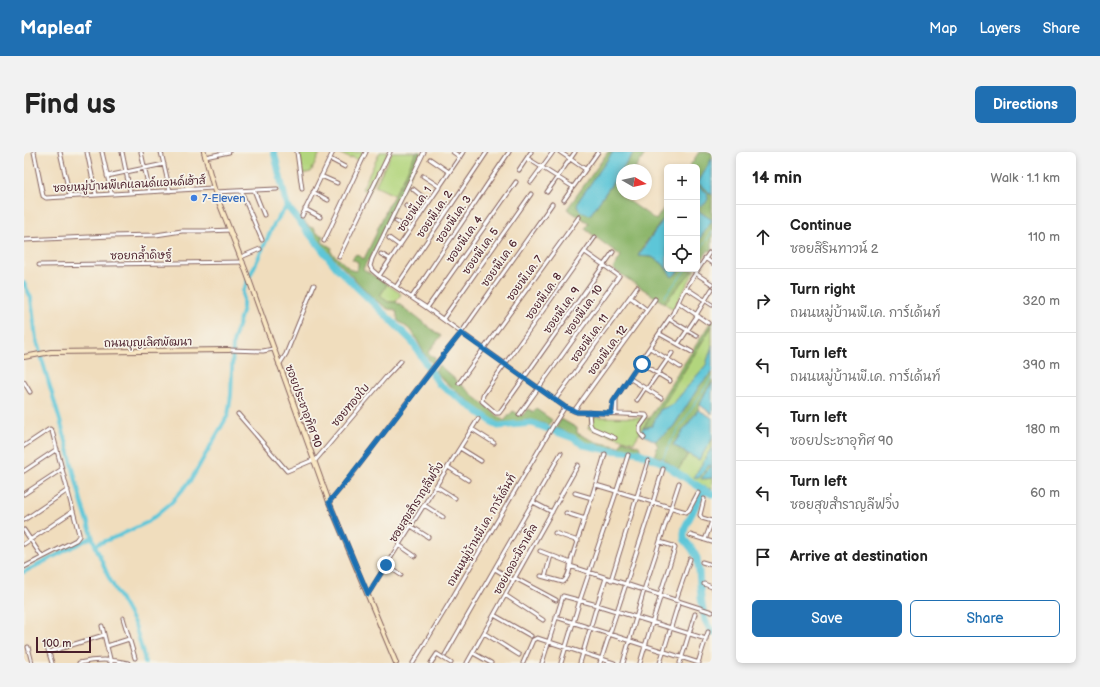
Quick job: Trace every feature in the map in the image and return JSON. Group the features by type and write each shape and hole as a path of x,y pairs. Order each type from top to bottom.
{"street":[{"name":"ซอยหมู่บ้านพีเคแลนด์แอนด์เฮ้าส์","path":"34,152 44,197 47,198 170,191 241,191 277,189"},
{"path":"60,152 70,196"},
{"path":"87,152 96,195"},
{"path":"102,152 111,192"},
{"path":"122,152 130,191"},
{"path":"141,152 149,189"},
{"path":"161,152 170,191"},
{"name":"ซอยประชาอุทิศ 90","path":"204,152 214,190 243,262 329,502 396,663"},
{"path":"205,157 228,152"},
{"path":"297,152 302,189"},
{"path":"302,216 333,152"},
{"path":"324,241 366,152"},
{"path":"339,257 390,152"},
{"path":"424,152 371,263 370,266 372,270 565,407 574,411 646,415 647,417 640,428 640,434 644,438"},
{"path":"453,152 460,157"},
{"name":"ซอยพี.เค. 1","path":"379,276 463,152"},
{"name":"ซอยพี.เค. 2","path":"396,287 487,152"},
{"name":"ซอยพี.เค. 3","path":"412,297 509,152"},
{"path":"518,170 531,152"},
{"path":"531,182 553,152"},
{"path":"560,152 585,170"},
{"path":"547,192 575,152"},
{"path":"564,200 598,152"},
{"path":"527,158 573,187"},
{"path":"330,159 345,166"},
{"path":"430,159 449,172"},
{"path":"107,176 164,164"},
{"path":"321,176 337,183"},
{"path":"423,176 440,187"},
{"name":"ซอยพี.เค. 4","path":"427,308 516,182"},
{"path":"413,189 429,202"},
{"path":"254,190 264,215"},
{"path":"241,191 262,240"},
{"path":"313,192 328,200"},
{"name":"ซอยพี.เค. 5","path":"443,319 531,194"},
{"name":"ซอยพี.เค. 6","path":"461,333 552,204"},
{"path":"406,206 420,216"},
{"path":"305,209 320,217"},
{"name":"ซอยพี.เค. 7","path":"459,382 579,216"},
{"path":"396,221 410,230"},
{"path":"24,240 112,236 156,236 182,231 230,230"},
{"name":"ซอยพี.เค. 8","path":"524,378 499,412 496,413 482,401 483,395 506,365 595,237"},
{"path":"389,238 400,246"},
{"path":"241,257 260,249"},
{"name":"ซอยพี.เค. 10","path":"539,388 618,276 585,252"},
{"name":"ซอยพี.เค. 9","path":"524,378 613,252"},
{"path":"611,413 613,402 675,311 686,288 709,253"},
{"path":"381,254 390,259"},
{"path":"705,258 712,263"},
{"name":"ซอยกล้ำดิษฐ์","path":"39,265 243,262"},
{"path":"695,273 712,284"},
{"path":"279,365 286,354 314,285"},
{"name":"ซอยพี.เค. 11","path":"556,400 637,287"},
{"path":"686,288 712,305"},
{"path":"678,344 712,290"},
{"path":"630,297 648,310"},
{"name":"ซอยพี.เค. 12","path":"574,411 655,300"},
{"path":"678,302 708,323"},
{"path":"669,319 697,336"},
{"path":"329,502 461,333"},
{"path":"660,334 692,352"},
{"path":"650,348 680,366"},
{"name":"ถนนบุญเลิศพัฒนา","path":"24,357 50,352 263,351 273,349"},
{"path":"637,400 672,353"},
{"name":"ซอยทองใบ","path":"314,461 401,361"},
{"path":"639,363 670,381"},
{"path":"629,378 661,398"},
{"path":"24,382 30,392"},
{"path":"519,415 539,388"},
{"path":"616,399 616,413"},
{"name":"ถนนหมู่บ้านพี.เค. การ์เด้นท์","path":"413,663 565,407"},
{"path":"589,412 590,424 592,428 615,438"},
{"path":"238,414 287,471 314,461"},
{"name":"ซอยสุขสำราญลีฟวิ่ง","path":"368,594 478,419"},
{"path":"24,446 50,429 52,430 79,534 78,539 24,567"},
{"path":"472,429 494,443"},
{"path":"460,448 481,461"},
{"path":"24,471 57,449"},
{"path":"445,655 561,453"},
{"path":"551,555 543,577 564,582 568,576 570,564 605,454"},
{"path":"562,663 580,600 628,455"},
{"path":"611,580 648,461"},
{"name":"ซอยเดอะมิราเคิล","path":"467,663 578,465"},
{"path":"448,467 468,480"},
{"path":"24,494 62,469"},
{"path":"600,663 663,469"},
{"path":"623,663 635,618 679,483"},
{"path":"596,485 688,511 698,493"},
{"path":"436,486 455,498"},
{"path":"24,520 68,490"},
{"path":"574,493 592,498"},
{"path":"704,499 700,515 702,518 712,521 705,540"},
{"path":"533,502 552,512"},
{"path":"424,505 443,517"},
{"path":"24,544 73,511"},
{"path":"566,513 585,519"},
{"path":"411,526 428,537"},
{"path":"24,530 42,557"},
{"path":"555,533 578,541"},
{"path":"690,535 712,542"},
{"path":"640,663 675,548 674,546 660,542"},
{"path":"399,546 415,556"},
{"path":"540,551 589,573 712,612"},
{"path":"660,663 690,559"},
{"path":"702,562 712,566"},
{"path":"386,565 401,575"},
{"path":"495,569 556,600"},
{"path":"580,663 606,578"},
{"path":"704,584 712,586"},
{"path":"505,595 544,620"},
{"path":"542,663 563,596 706,639"},
{"path":"680,663 695,614"},
{"path":"494,615 532,636"},
{"path":"556,617 698,663 708,632"},
{"path":"123,618 135,658"},
{"path":"102,626 111,661"},
{"path":"484,633 519,655"},
{"path":"49,652 104,635"},
{"path":"529,663 523,662 533,640 535,638 540,638 548,642 614,663"},
{"path":"107,646 129,639"},
{"path":"46,643 52,663"},
{"path":"28,647 32,663"},
{"path":"473,653 491,663"},
{"path":"431,663 436,654 451,663"},
{"path":"80,663 111,661 128,663"}],"green space":[{"path":"300,152 320,153 311,172 302,174"},
{"path":"337,152 363,152 359,161"},
{"path":"380,152 388,152 369,193 362,189"},
{"path":"392,152 416,152 394,195 375,186"},
{"path":"416,152 421,152 370,259 367,261 363,269 387,284 380,296 388,302 396,302 441,336 428,353 436,359 432,363 425,355 412,331 398,321 396,310 388,309 374,299 323,247 293,209 308,226 315,229 315,232 323,236 322,242 332,248 331,252 351,270 356,271 358,262 352,259 356,254 364,259 389,204 404,178"},
{"path":"608,152 613,152 579,200 590,215 616,178 616,200 628,200 656,220 664,208 664,218 642,248 638,256 652,257 663,264 664,272 669,272 672,277 678,272 691,272 664,303 613,269 621,256 585,229 589,223 567,209"},
{"path":"634,152 646,152 639,164 626,164"},
{"path":"699,152 712,152 712,158 700,179 700,164 691,164"},
{"path":"700,185 712,195 712,252 709,250 700,261 700,238 711,220 700,212 700,206 708,199 707,194 700,188"},
{"path":"691,272 694,272 673,309 664,303"},
{"path":"387,284 401,294 396,302 388,302 380,296"},
{"path":"712,320 712,326 660,410 652,426 643,428"},
{"path":"712,326 712,346 706,365 673,404 660,410"},
{"path":"439,365 504,421 513,411 522,416 528,409 534,412 536,409 552,420 549,425 527,420 507,424 499,423 487,417 445,382 435,371"},
{"path":"712,372 712,383 705,393 698,410 673,445 688,454 678,470 663,458 654,456 658,446 655,441 673,427 700,385"},
{"path":"593,417 649,418 634,442 588,428"},
{"path":"561,419 577,428 577,433 596,442 620,447 623,440 639,446 641,452 623,449 600,448 582,442 573,435 556,428"},
{"path":"712,439 712,447 694,477 699,478 709,465 711,466 705,479 712,478 712,490 691,480 678,470 688,454 699,460"}],"water":[{"path":"613,152 634,152 626,164 616,164 616,178 590,215 581,212 577,206 579,200"},
{"path":"712,158 712,195 700,185 700,179"},
{"path":"700,187 707,193 708,199 705,204 700,206"},
{"path":"700,212 712,220 700,238"},
{"path":"664,218 664,265 652,257 638,256"},
{"path":"669,272 678,272 672,277"},
{"path":"712,346 712,372 700,385 673,427 655,441 640,433 643,428 652,426 660,410 673,404 706,365"},
{"path":"712,383 712,414 700,405 705,393"},
{"path":"698,410 712,418 712,439 699,460 673,445"},
{"path":"712,447 712,478 701,479 711,466 709,465 699,478 694,477"}],"waterway":[{"path":"274,152 287,206 337,268 411,340 439,384 498,426 532,423 573,438 584,445 608,450 637,452 661,462 712,494"},
{"path":"95,545 148,522 171,503 191,480 228,415 231,395 233,343 243,308 243,291 274,224 287,206"},
{"path":"700,250 712,232"},
{"path":"664,297 684,272"},
{"path":"24,283 31,298 36,339 66,441 82,504 95,545 109,578 135,625 145,663"},
{"path":"661,462 671,441 712,377"},
{"path":"704,490 685,527 684,539 697,558 705,620 712,633"},
{"path":"24,572 92,537"}],"place":[{"name":"7-Eleven","path":"194,198"}],"route":[{"path":"386,565 368,594 329,502 461,333 565,407 577,412 611,413 613,402 639,363 642,364"}]}
